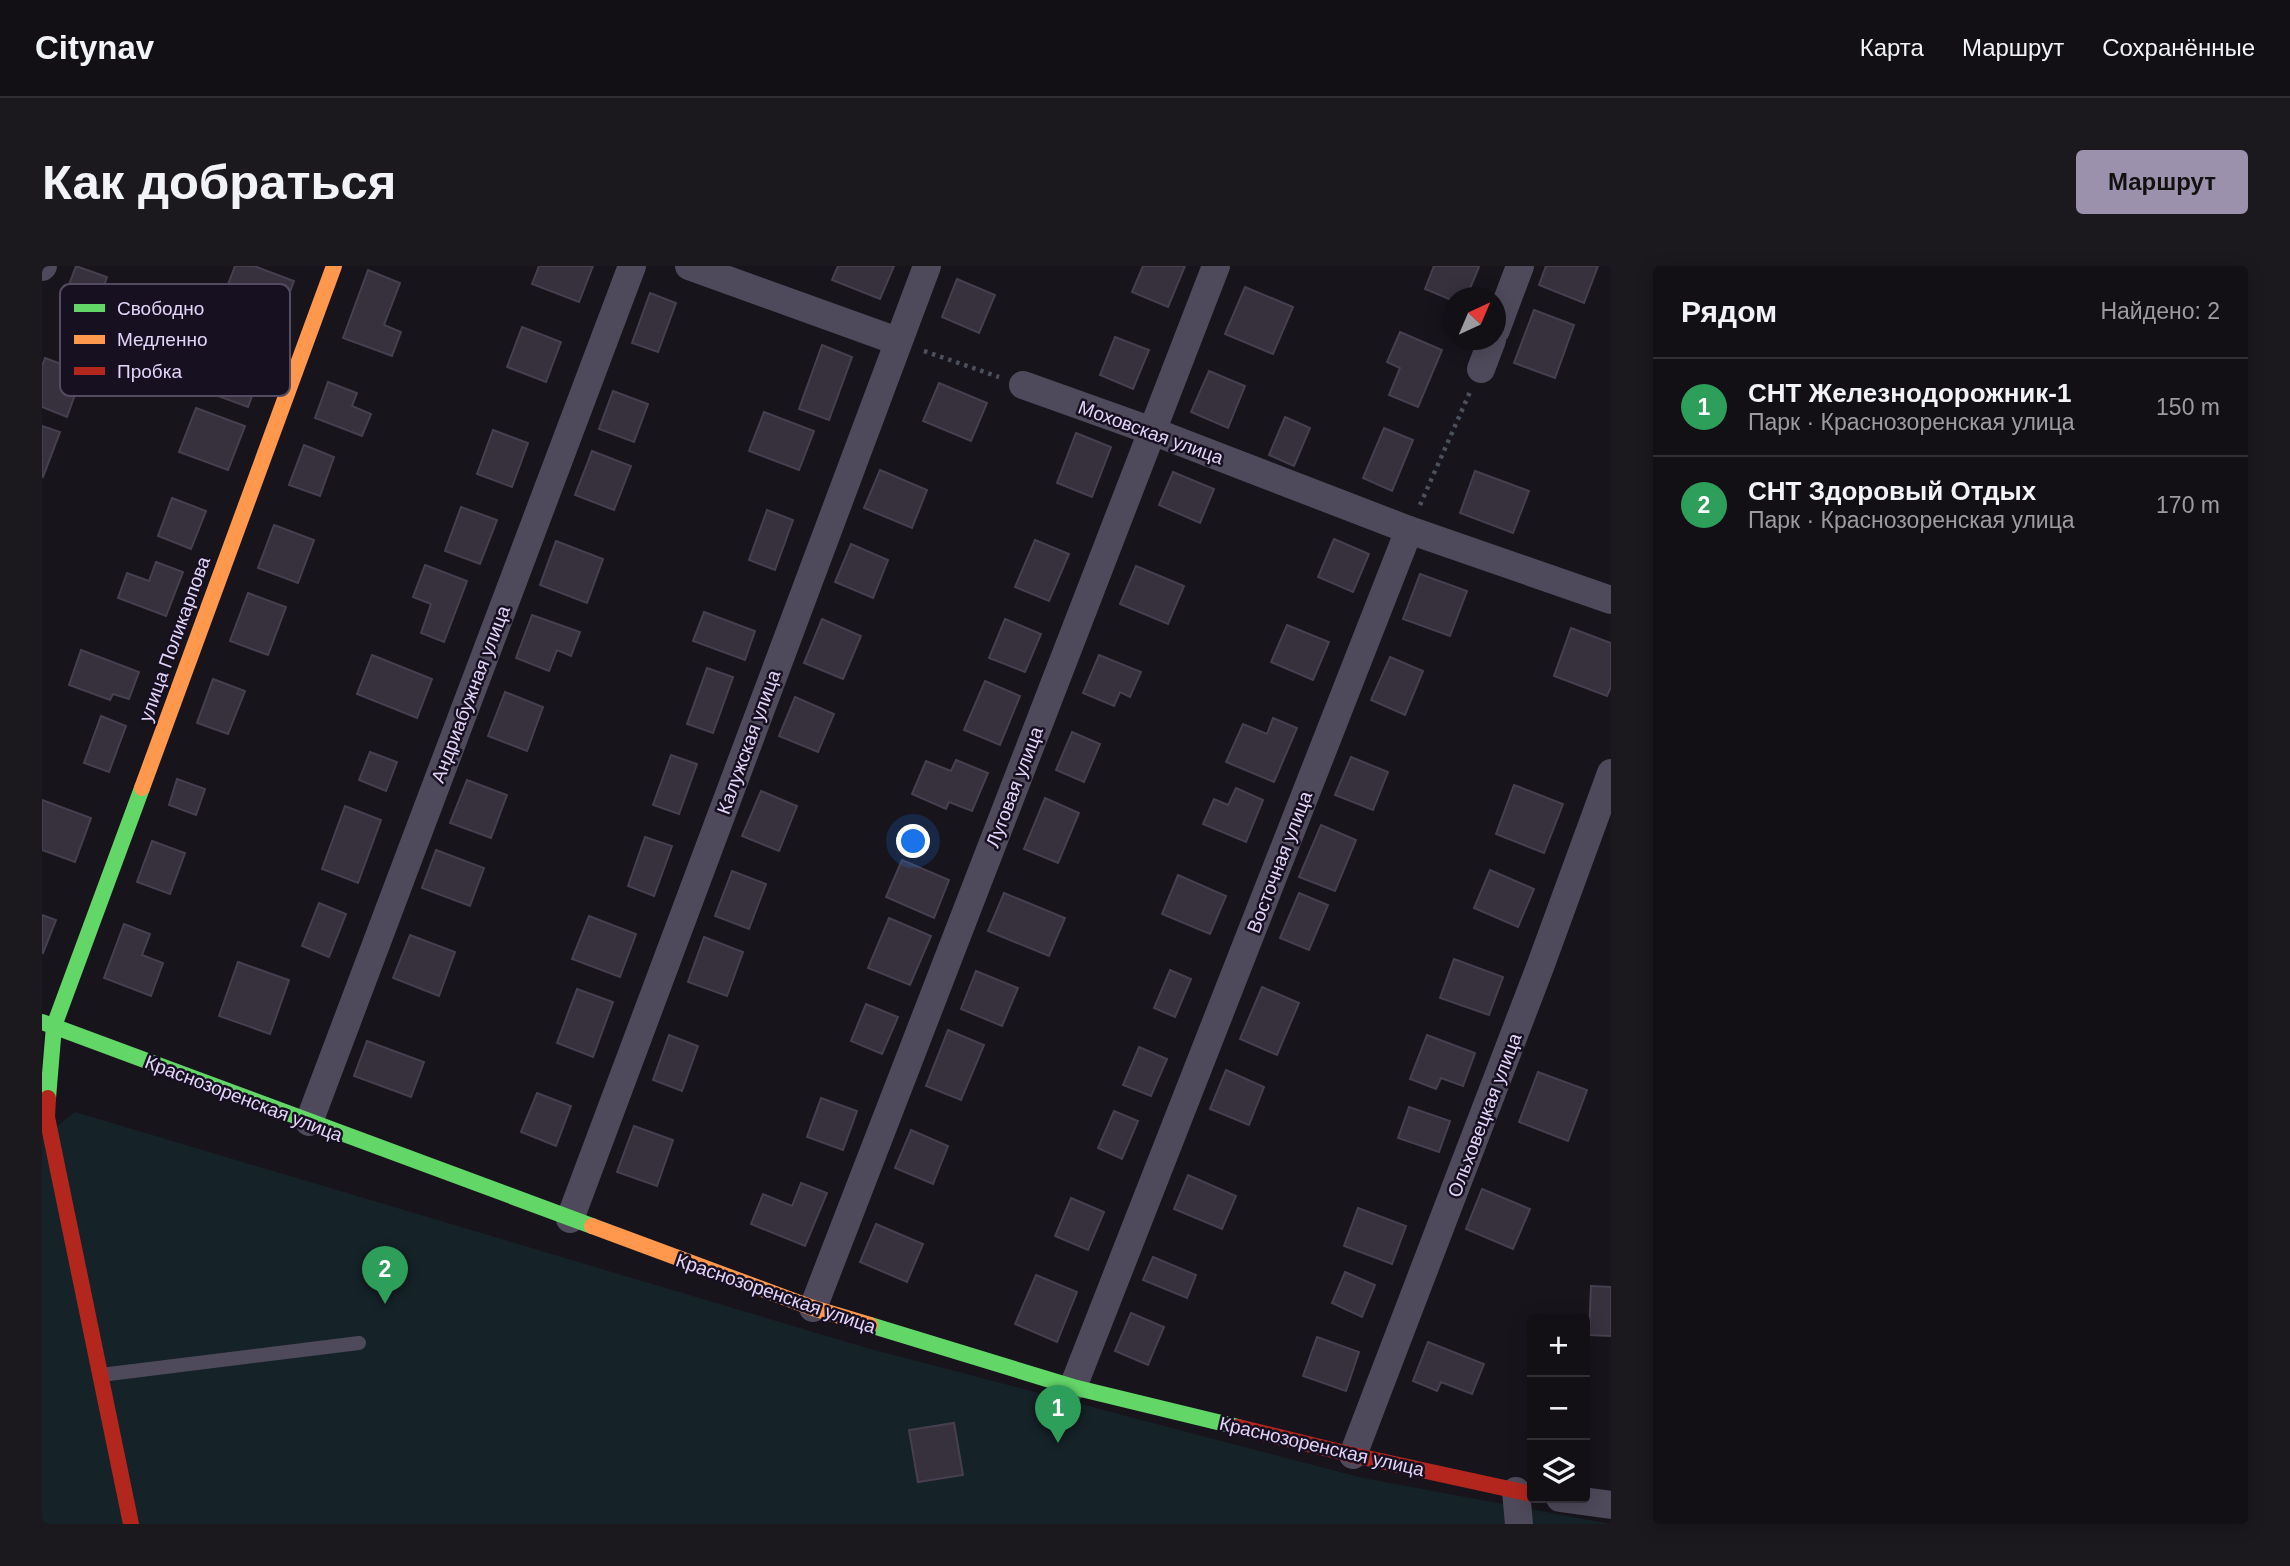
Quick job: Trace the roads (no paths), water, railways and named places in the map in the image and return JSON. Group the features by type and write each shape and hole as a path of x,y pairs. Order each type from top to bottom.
{"street":[{"name":"улица Поликарпова","path":"290,383 334,266"},
{"name":"Андриабужная улица","path":"309,1122 632,266"},
{"path":"689,266 897,341"},
{"name":"Калужская улица","path":"570,1219 926,266"},
{"name":"Луговая улица","path":"813,1308 1216,266"},
{"path":"1506,303 1520,266"},
{"path":"1480,369 1488,350"},
{"name":"Моховская улица","path":"1023,385 1152,431 1409,530 1611,600"},
{"name":"улица Поликарпова","path":"131,1524 47,1117 48,1024 285,396"},
{"name":"Восточная улица","path":"1073,1387 1409,530"},
{"name":"Ольховецкая улица","path":"1353,1455 1540,967 1611,773"},
{"name":"Краснозоренская улица","path":"48,1024 813,1308 1073,1387 1353,1455 1524,1492"},
{"path":"1519,1524 1524,1492"},
{"path":"1590,1502 1611,1505"}],"lane":[{"path":"100,1376 359,1343"}],"place":[{"name":"СНТ Здоровый Отдых","path":"385,1304"},
{"name":"СНТ Железнодорожник-1","path":"1058,1443"}]}
